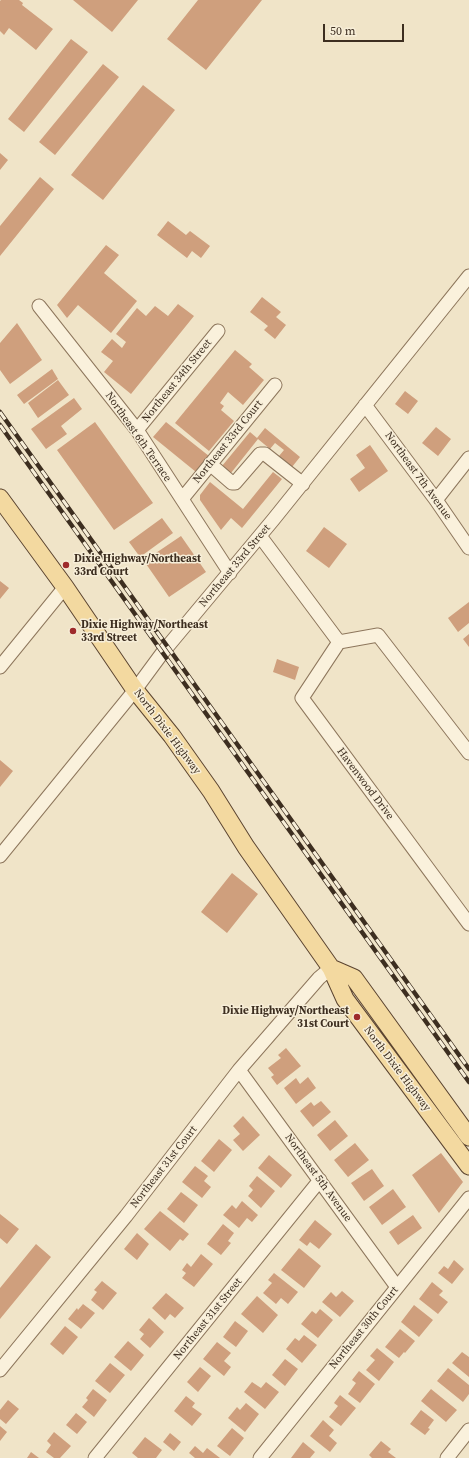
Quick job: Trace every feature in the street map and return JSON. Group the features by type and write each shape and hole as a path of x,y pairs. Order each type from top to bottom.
{"main road":[{"name":"North Dixie Highway","path":"0,498 65,587 135,690 151,708 202,779 246,847 331,968 345,999 469,1166"},
{"name":"North Dixie Highway","path":"331,968 354,978 469,1137"}],"street":[{"name":"Northeast 33rd Street","path":"0,856 135,690 163,652 303,484 469,276"},
{"name":"Northeast 6th Terrace","path":"39,306 136,430 230,573"},
{"name":"Northeast 34th Street","path":"136,430 218,331"},
{"name":"Northeast 33rd Court","path":"182,499 275,385"},
{"name":"Northeast 7th Avenue","path":"365,405 436,500 469,548"},
{"path":"210,464 232,483 235,483 260,454 265,454 303,484"},
{"path":"436,500 469,458"},
{"path":"260,536 339,642 378,635 469,753"},
{"path":"0,667 65,587"},
{"name":"Havenwood Drive","path":"339,642 302,698 469,924"},
{"name":"Northeast 31st Court","path":"0,1370 126,1216 239,1070 319,978 331,968"},
{"name":"Northeast 5th Avenue","path":"239,1070 397,1287"},
{"name":"Northeast 31st Street","path":"95,1458 320,1180"},
{"name":"Northeast 30th Court","path":"260,1458 469,1198"},
{"path":"447,1458 469,1430"}],"building":[{"path":"1,0 19,0 23,3 22,5 53,29 36,50 9,28 4,35 0,31"},
{"path":"73,0 138,0 112,32"},
{"path":"198,0 262,0 206,70 167,39"},
{"path":"71,39 88,52 24,132 8,119"},
{"path":"103,64 119,77 55,155 39,142"},
{"path":"143,85 175,110 103,200 71,175"},
{"path":"0,153 8,160 0,170"},
{"path":"40,177 54,189 0,256 0,226"},
{"path":"168,221 186,235 190,231 210,246 201,258 192,251 187,258 157,235"},
{"path":"106,245 119,255 104,273 137,301 111,333 78,305 67,318 57,305"},
{"path":"262,297 281,312 276,317 286,325 275,339 264,330 268,326 250,312"},
{"path":"178,304 194,316 131,394 104,372 113,361 101,352 112,339 122,348 126,342 116,334 137,308 146,316 155,306 168,316"},
{"path":"17,323 42,360 10,384 0,370 0,343"},
{"path":"235,350 252,364 249,367 264,380 243,405 228,392 220,403 224,406 221,410 234,421 209,451 175,423"},
{"path":"52,369 58,379 24,404 17,395"},
{"path":"58,380 69,395 38,418 28,403"},
{"path":"405,391 418,401 408,414 395,404"},
{"path":"74,398 82,409 61,426 67,434 46,449 31,429"},
{"path":"95,422 153,503 114,530 57,450"},
{"path":"166,422 209,456 196,472 153,437"},
{"path":"436,427 451,439 438,456 422,443"},
{"path":"265,428 300,457 292,467 279,456 284,450 275,443 270,449 258,439 231,473 222,466 250,432 257,438"},
{"path":"370,445 388,471 359,492 350,479 365,468 356,455"},
{"path":"273,472 282,479 242,528 231,518 221,530 200,500 200,495 210,482 243,509"},
{"path":"162,518 173,533 140,557 129,542"},
{"path":"324,527 347,544 329,568 306,551"},
{"path":"181,536 206,572 169,597 144,561"},
{"path":"0,581 9,588 0,599"},
{"path":"469,602 469,623 458,632 448,618"},
{"path":"469,634 469,647 463,639"},
{"path":"277,659 299,667 295,680 273,672"},
{"path":"0,760 13,771 0,787"},
{"path":"232,873 258,894 227,933 201,912"},
{"path":"286,1048 301,1066 277,1085 271,1077 274,1075 268,1068 281,1058 278,1055"},
{"path":"308,1077 316,1088 296,1104 284,1088 296,1078 300,1084"},
{"path":"321,1101 331,1112 313,1127 300,1111 311,1102 314,1106"},
{"path":"243,1116 260,1135 243,1151 233,1140 240,1134 233,1126"},
{"path":"335,1120 348,1136 330,1151 317,1135"},
{"path":"219,1139 232,1150 214,1172 201,1161"},
{"path":"355,1143 369,1160 348,1177 334,1160"},
{"path":"441,1153 463,1182 439,1213 412,1175"},
{"path":"269,1155 292,1175 281,1188 258,1168"},
{"path":"195,1166 208,1176 204,1181 211,1187 202,1198 182,1182"},
{"path":"372,1169 384,1186 364,1201 351,1183"},
{"path":"257,1176 275,1191 261,1208 248,1196 253,1190 249,1186"},
{"path":"393,1189 406,1207 382,1225 369,1207"},
{"path":"181,1192 198,1205 184,1223 167,1209"},
{"path":"242,1201 258,1215 252,1222 247,1218 239,1228 223,1215 232,1205 236,1209"},
{"path":"160,1211 189,1234 183,1241 180,1239 170,1251 144,1229"},
{"path":"0,1214 19,1229 7,1244 0,1238"},
{"path":"413,1215 422,1228 398,1245 389,1232"},
{"path":"315,1220 332,1234 319,1249 310,1242 307,1246 299,1240"},
{"path":"223,1224 234,1233 228,1241 231,1243 221,1255 207,1244"},
{"path":"137,1233 149,1244 137,1260 124,1249"},
{"path":"36,1244 51,1257 0,1319 0,1288"},
{"path":"299,1248 321,1266 304,1288 281,1270"},
{"path":"201,1254 213,1264 194,1287 182,1278 186,1273 182,1270 187,1263 191,1267"},
{"path":"454,1260 464,1269 452,1284 438,1273 444,1266 448,1269"},
{"path":"274,1273 298,1292 288,1304 281,1298 276,1304 263,1293 272,1283 268,1280"},
{"path":"102,1281 117,1293 103,1310 91,1300 97,1292 94,1290"},
{"path":"432,1282 443,1291 439,1295 448,1302 438,1314 419,1299"},
{"path":"342,1291 354,1301 340,1317 322,1302 331,1292 336,1297"},
{"path":"166,1293 184,1308 175,1318 170,1314 165,1320 152,1308"},
{"path":"257,1296 278,1315 263,1333 241,1314"},
{"path":"83,1304 95,1313 81,1329 68,1319 77,1308 78,1310"},
{"path":"414,1305 433,1320 419,1337 401,1322"},
{"path":"320,1309 333,1320 318,1338 301,1324 312,1311 316,1314"},
{"path":"149,1318 164,1332 150,1348 140,1339 144,1334 139,1330"},
{"path":"235,1321 248,1331 236,1347 223,1337"},
{"path":"65,1326 78,1337 63,1355 50,1344"},
{"path":"400,1329 415,1341 399,1358 385,1347"},
{"path":"304,1335 317,1345 302,1363 286,1349 295,1338 299,1341"},
{"path":"128,1341 144,1355 131,1371 114,1357"},
{"path":"217,1342 231,1353 224,1361 231,1367 224,1376 203,1359"},
{"path":"377,1348 394,1362 379,1381 366,1370 375,1360 370,1356"},
{"path":"462,1352 469,1357 469,1377 452,1363"},
{"path":"285,1359 298,1369 285,1386 272,1375"},
{"path":"110,1363 125,1375 110,1393 95,1381"},
{"path":"200,1367 211,1376 198,1392 187,1382"},
{"path":"448,1368 469,1385 469,1394 463,1402 437,1381"},
{"path":"359,1371 375,1384 360,1403 348,1394 356,1383 352,1380"},
{"path":"252,1382 261,1388 266,1382 279,1392 265,1409 244,1392"},
{"path":"93,1389 107,1400 94,1417 82,1407 88,1400 86,1398"},
{"path":"431,1389 457,1410 446,1422 421,1401"},
{"path":"340,1395 356,1408 341,1426 329,1417 338,1406 334,1403"},
{"path":"186,1396 195,1403 192,1407 202,1414 192,1426 174,1411"},
{"path":"8,1400 19,1409 6,1424 0,1419 0,1410"},
{"path":"246,1403 259,1414 245,1432 228,1418 237,1407 240,1410"},
{"path":"421,1410 434,1420 428,1428 430,1429 425,1435 410,1424"},
{"path":"76,1413 87,1422 77,1434 66,1425"},
{"path":"323,1420 334,1430 329,1436 337,1443 330,1452 310,1436"},
{"path":"0,1426 7,1432 0,1441"},
{"path":"232,1428 244,1438 230,1456 217,1446"},
{"path":"54,1432 71,1446 60,1458 54,1458 46,1452 51,1445 47,1441"},
{"path":"170,1433 181,1442 174,1451 163,1442"},
{"path":"145,1437 162,1450 156,1458 138,1458 132,1453"},
{"path":"381,1441 391,1449 388,1452 396,1458 372,1458 369,1455"},
{"path":"303,1442 315,1452 310,1458 291,1458"},
{"path":"195,1446 203,1453 207,1448 220,1458 195,1458 189,1453"},
{"path":"31,1452 39,1458 27,1458"}],"railway":[{"path":"0,412 469,1069"},
{"path":"0,425 469,1082"}],"place":[{"name":"Dixie Highway/Northeast 33rd Court","path":"66,565"},
{"name":"Dixie Highway/Northeast 33rd Street","path":"73,631"},
{"name":"Dixie Highway/Northeast 31st Court","path":"357,1017"}]}
